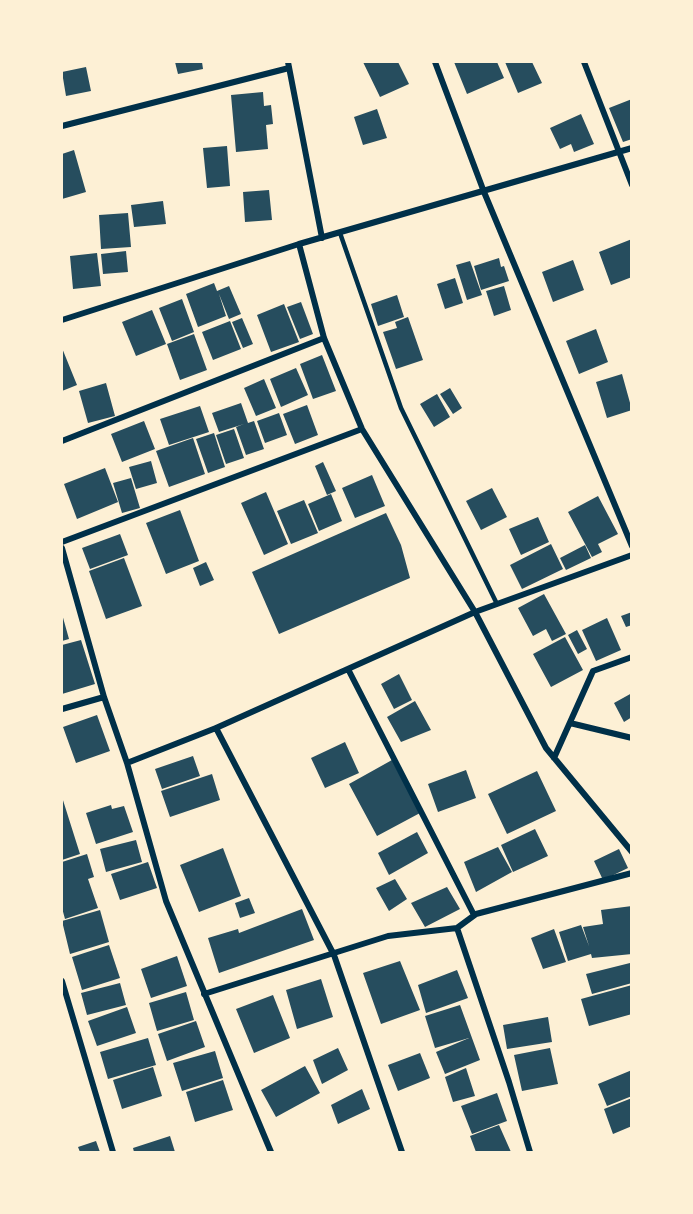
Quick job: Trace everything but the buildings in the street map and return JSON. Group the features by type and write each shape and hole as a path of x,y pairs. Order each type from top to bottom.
{"street":[{"path":"435,62 484,192 632,546"},
{"path":"584,62 632,185"},
{"path":"62,126 288,65 322,238"},
{"path":"62,320 299,244 632,148"},
{"path":"299,244 324,338 362,429 476,612 546,748 632,852"},
{"path":"62,441 324,338"},
{"path":"62,542 362,429"},
{"path":"62,548 104,697 127,763 166,901 271,1152"},
{"path":"127,763 216,728 476,612 632,555"},
{"path":"554,758 593,671 632,657"},
{"path":"348,669 474,915"},
{"path":"62,709 104,697"},
{"path":"570,723 632,738"},
{"path":"216,728 334,955 402,1152"},
{"path":"204,994 334,955 388,936 457,928 474,915 632,873"},
{"path":"457,928 531,1152"},
{"path":"62,981 113,1152"}],"lane":[{"path":"340,233 401,408 497,604"}]}
